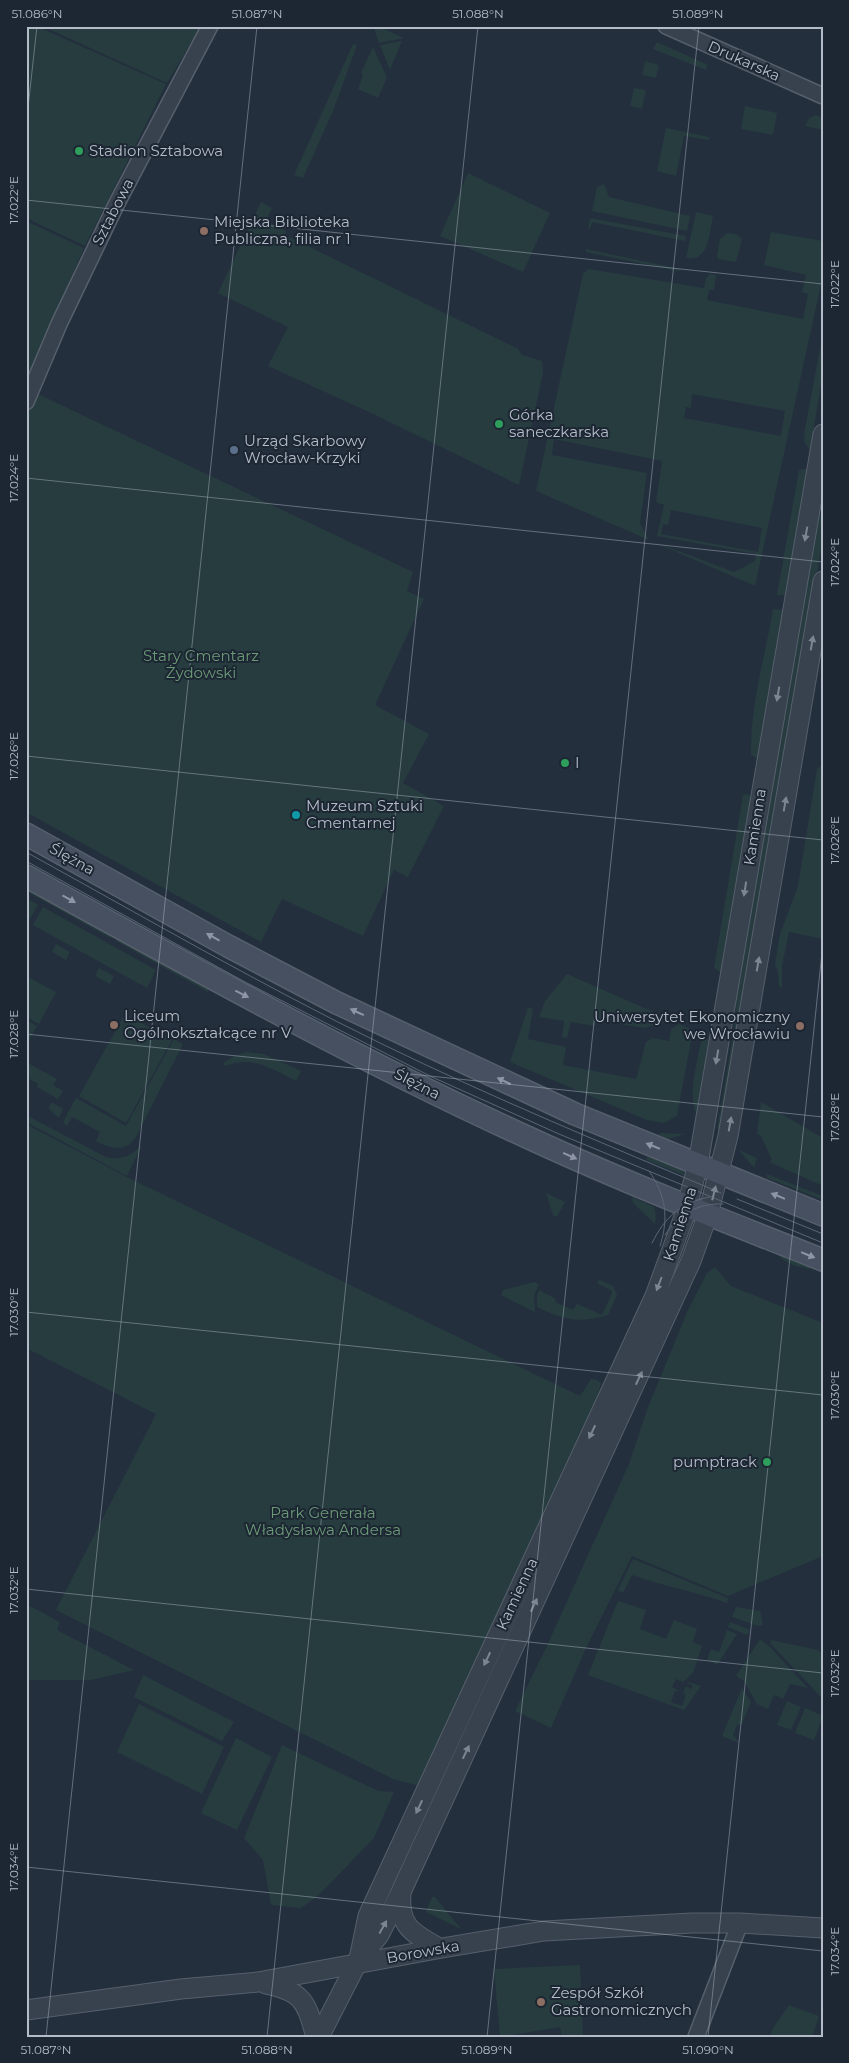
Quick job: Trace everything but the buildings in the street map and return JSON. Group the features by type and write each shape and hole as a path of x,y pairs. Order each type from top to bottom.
{"main road":[{"name":"Ślężna","path":"26,834 228,946 337,1003 575,1114 719,1171 823,1215"},
{"name":"Ślężna","path":"26,876 218,982 417,1084 623,1180 823,1260"}],"street":[{"name":"Sztabowa","path":"26,402 59,324 116,205 210,26"},
{"name":"Drukarska","path":"666,26 823,96"},
{"name":"Kamienna","path":"358,1961 368,1916 652,1303 688,1206 698,1164 817,502 823,434"},
{"name":"Kamienna","path":"318,2037 358,1961 382,1930 401,1892 647,1360 693,1256 708,1214 728,1136 823,581"},
{"path":"401,1892 400,1912 405,1924 415,1934 439,1948"},
{"name":"Borowska","path":"26,2010 181,1989 258,1982 358,1961 565,1930 740,1923 823,1928"},
{"path":"696,2037 740,1923"},
{"path":"258,1982 286,1988 295,1993 309,2011 318,2037"}],"green space":[{"name":"Stadion Sztabowa","path":"26,26 36,26 166,84 85,246 26,218"},
{"path":"42,26 201,26 167,83"},
{"path":"373,26 378,26 404,38 379,43"},
{"path":"402,41 390,70 380,45"},
{"path":"657,42 708,65 706,70 653,49"},
{"path":"353,44 357,45 333,111 303,178 294,175"},
{"path":"373,47 387,78 378,98 358,89 363,75 361,73"},
{"path":"645,61 659,65 656,78 642,75"},
{"path":"634,88 646,90 642,109 630,106"},
{"path":"745,106 777,113 773,135 741,129"},
{"path":"816,115 823,118 823,130 805,126 809,118"},
{"path":"666,128 709,137 709,140 684,136 676,176 657,171"},
{"path":"468,173 550,213 523,272 440,236"},
{"path":"604,184 609,197 690,216 687,231 592,211 597,187"},
{"path":"261,202 272,208 266,221 286,231 285,235 518,349 522,355 542,361 543,373 519,485 369,412 268,366 288,327 218,293"},
{"path":"696,212 713,216 709,238 700,256 686,258"},
{"path":"590,218 686,236 685,241 592,222 590,229 588,229"},
{"path":"26,221 84,248 26,381"},
{"path":"771,232 823,241 823,275 755,586 536,491 583,274 589,269 704,288 706,278 710,274 716,275 714,290 709,290 707,300 803,319 808,294 802,292 806,275 764,265","holes":["692,394 785,411 781,436 684,418 686,407 691,408","554,439 662,461 656,502 664,505 657,536 756,554 755,561 734,572 649,540 640,523 647,473 552,455","671,510 762,528 758,552 661,534 663,524 668,525"]},
{"path":"727,233 736,234 742,239 736,262 718,259 720,239"},
{"path":"586,249 681,270 678,271 586,252"},
{"path":"823,333 823,373 810,450 805,443 804,434"},
{"name":"Stary Cmentarz Żydowski","path":"36,393 413,572 407,591 424,599 375,705 429,734 403,783 444,806 408,877 394,870 363,936 282,899 261,942 26,812 26,418"},
{"path":"805,469 809,471 787,595 777,595 799,470"},
{"path":"823,514 823,537 818,568 722,1129 717,1129 736,1017 737,975 814,523"},
{"path":"773,609 784,610 758,759 751,755 751,737"},
{"path":"823,765 823,939 789,932 782,966 782,987 779,987 778,972 775,964 780,934 798,886 817,769"},
{"path":"747,794 752,797 722,973 714,968 743,795"},
{"path":"26,885 111,933 110,938 26,891"},
{"path":"26,898 38,905 28,922 26,921"},
{"path":"43,907 156,970 147,988 33,925"},
{"path":"118,937 209,986 208,992 116,941"},
{"path":"56,944 70,952 66,960 52,952"},
{"path":"99,968 114,976 110,984 95,976"},
{"path":"567,974 665,1017 663,1023 644,1028 596,1020 595,1026 571,1022 567,1038 562,1037 564,1021 539,1017 545,1001"},
{"path":"26,976 56,992 39,1024 26,1017"},
{"path":"528,1007 533,1009 528,1039 566,1047 563,1065 636,1079 646,1042 653,1038 669,1041 671,1029 679,1024 693,1030 677,1116 664,1123 647,1120 510,1062"},
{"path":"125,1014 172,1040 126,1123 79,1096"},
{"path":"26,1020 37,1026 26,1046"},
{"path":"702,1036 709,1040 697,1114 694,1107 693,1088"},
{"path":"174,1039 183,1044 136,1137 127,1146 118,1148 96,1141 100,1132 72,1117 67,1126 63,1122 76,1098 126,1126"},
{"path":"247,1052 264,1054 301,1071 296,1081 262,1065 244,1062 225,1066 223,1063 234,1056"},
{"path":"26,1062 57,1079 53,1085 63,1091 58,1099 37,1087 38,1084 26,1077"},
{"path":"52,1102 63,1109 59,1118 48,1108"},
{"path":"761,1102 823,1138 823,1186 769,1162 772,1160 761,1136 757,1134"},
{"path":"26,1115 106,1157 121,1158 134,1152 142,1145 127,1176 26,1122"},
{"name":"Park Generała Władysława Andersa","path":"26,1124 129,1178 580,1396 591,1379 601,1383 594,1407 419,1786 393,1779 56,1610 156,1414 26,1348"},
{"path":"661,1133 685,1134 668,1139 656,1136"},
{"path":"739,1150 757,1158 754,1168"},
{"path":"649,1152 675,1164 686,1176 646,1160"},
{"path":"767,1174 823,1196 823,1200 767,1178"},
{"path":"546,1193 565,1202 557,1217 553,1215"},
{"path":"632,1197 654,1207 656,1215 655,1224 633,1203"},
{"path":"773,1248 823,1270 808,1269 788,1263"},
{"path":"715,1267 731,1286 823,1323 823,1556 728,1596 632,1556 587,1646 551,1728 515,1711 546,1648 629,1464 648,1407 688,1310 707,1273"},
{"path":"599,1280 613,1286 617,1295 608,1315 580,1320 564,1318 537,1307 539,1290 556,1299 555,1302 573,1310 577,1304 602,1315 612,1293 611,1290 597,1283"},
{"path":"534,1282 539,1284 534,1296 535,1312 501,1295 503,1290"},
{"path":"633,1559 728,1598 727,1603 632,1575 623,1593 618,1590"},
{"path":"618,1601 646,1610 640,1629 666,1639 674,1620 697,1629 693,1642 702,1646 693,1673 683,1682 676,1679 672,1687 680,1691 675,1691 671,1702 682,1706 686,1695 683,1693 686,1686 691,1689 693,1686 687,1683 701,1686 684,1710 588,1675"},
{"path":"26,1604 60,1622 57,1630 134,1670 91,1680 26,1680"},
{"path":"736,1607 760,1611 763,1625 758,1626 732,1617"},
{"path":"730,1622 748,1629 750,1632 747,1635 728,1627"},
{"path":"727,1630 737,1634 717,1665 707,1659 711,1649 719,1652"},
{"path":"760,1639 770,1647 808,1688 790,1684 783,1699 774,1695 768,1709 757,1704 744,1681 736,1676"},
{"path":"771,1640 818,1650 823,1655 823,1693 821,1697 770,1643"},
{"path":"143,1675 234,1722 222,1741 134,1697"},
{"path":"742,1688 751,1702 742,1724 737,1725 733,1735 739,1743 722,1736"},
{"path":"787,1701 801,1707 791,1730 777,1725"},
{"path":"139,1704 224,1747 202,1794 117,1752"},
{"path":"805,1708 823,1716 814,1740 795,1733"},
{"path":"236,1738 272,1757 237,1830 201,1813"},
{"path":"282,1745 378,1791 394,1792 374,1838 319,1895 301,1908 271,1905 263,1860 244,1838"},
{"path":"432,1897 435,1897 461,1929 426,1912"},
{"name":"Zespół Szkół Gastronomicznych","path":"580,1965 583,2037 562,2037 560,2027 500,2037 494,1969"},
{"path":"789,2005 819,2016 812,2037 770,2037 773,2028"}],"tram line":[{"path":"26,852 247,974 382,1044 508,1102 721,1193"},
{"path":"26,861 245,982 432,1077 559,1134 823,1243"},
{"path":"649,1171 659,1189 664,1207 663,1236 660,1246"},
{"path":"652,1243 662,1226 675,1212 700,1199 710,1197"},
{"path":"737,1199 823,1234"},
{"path":"665,1235 676,1221 689,1211 705,1205 723,1204"}],"place":[{"name":"Stadion Sztabowa","path":"79,151"},
{"name":"Miejska Biblioteka Publiczna, filia nr 1","path":"204,231"},
{"name":"Górka saneczkarska","path":"499,424"},
{"name":"Urząd Skarbowy Wrocław-Krzyki","path":"234,450"},
{"name":"I","path":"565,763"},
{"name":"Muzeum Sztuki Cmentarnej","path":"296,815"},
{"name":"Liceum Ogólnokształcące nr V","path":"114,1025"},
{"name":"Uniwersytet Ekonomiczny we Wrocławiu","path":"800,1026"},
{"name":"pumptrack","path":"767,1462"},
{"name":"Zespół Szkół Gastronomicznych","path":"541,2002"}]}
